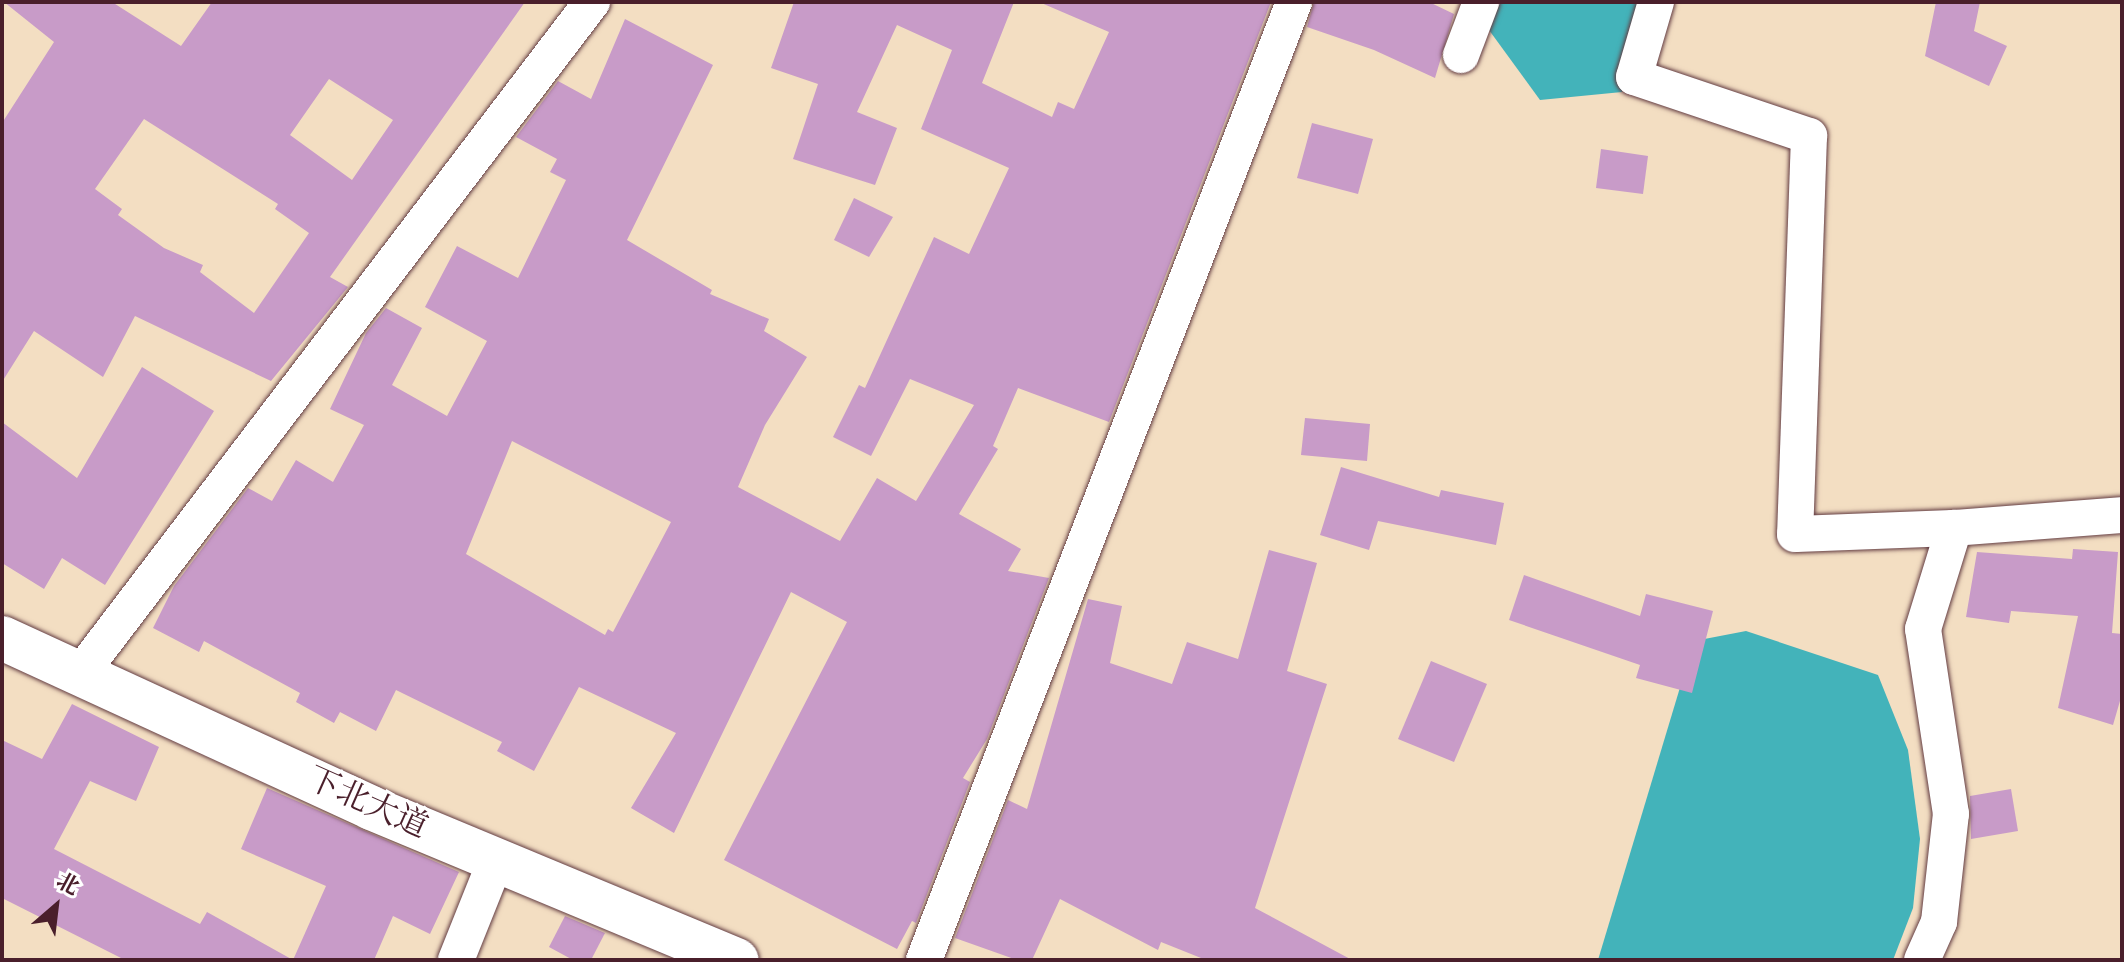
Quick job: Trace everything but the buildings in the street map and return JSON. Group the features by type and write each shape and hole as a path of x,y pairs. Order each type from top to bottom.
{"street":[{"path":"80,674 592,2"},
{"path":"924,960 1294,2"},
{"path":"1461,55 1481,2"},
{"path":"1656,2 1634,77 1809,136 1795,534 1954,528 2122,515"},
{"path":"1922,960 1939,922 1951,814 1923,629 1954,528"},
{"name":"下北大道","path":"2,638 496,860 737,960"},
{"path":"456,960 496,860"}],"water":[{"path":"1500,2 1644,2 1622,92 1540,100 1489,30"},
{"path":"1746,631 1878,675 1908,750 1920,839 1913,908 1893,960 1598,960 1694,641"}]}
